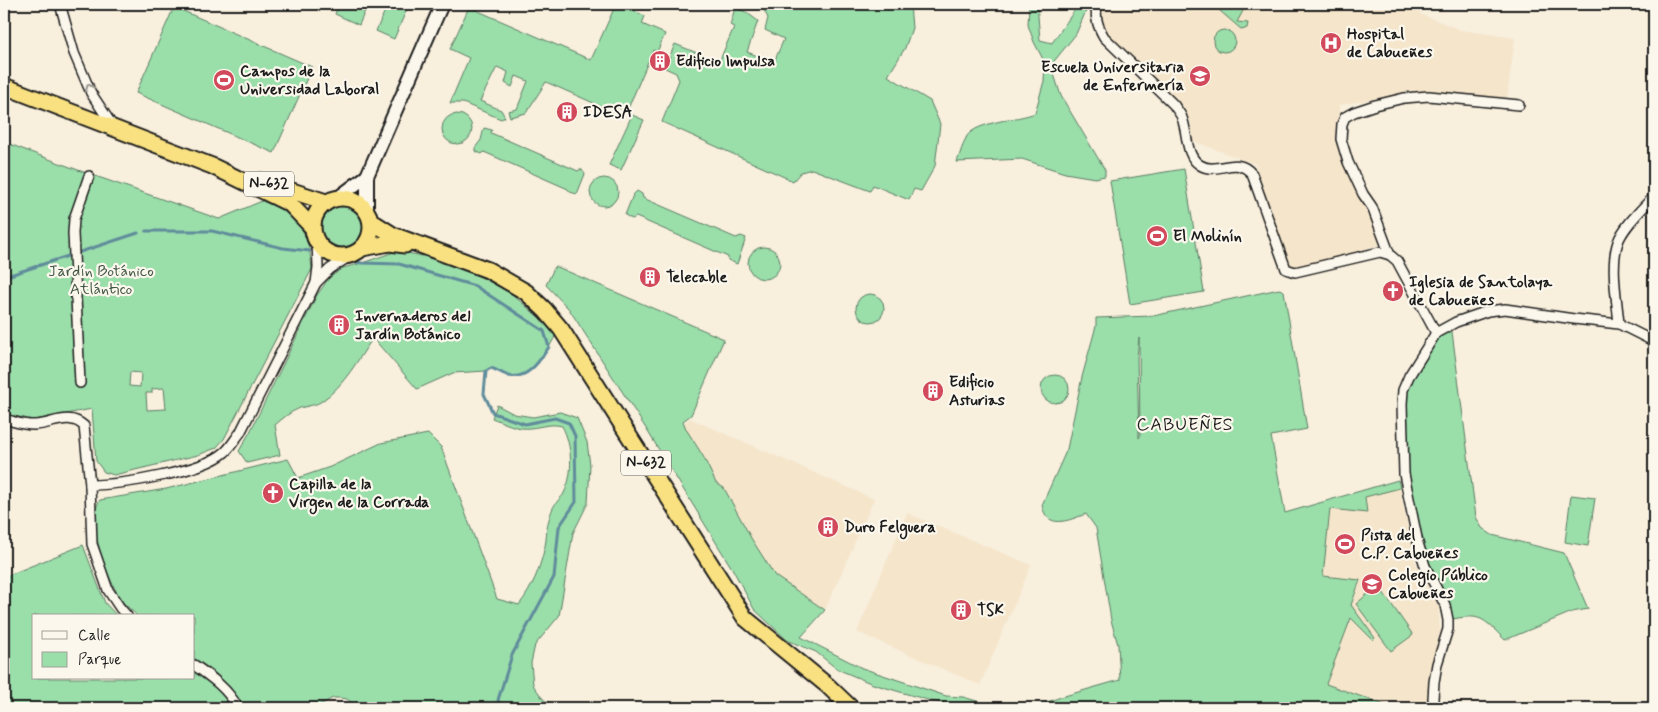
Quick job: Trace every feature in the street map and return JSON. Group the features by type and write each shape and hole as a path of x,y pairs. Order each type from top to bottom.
{"highway":[{"name":"N-632","path":"4,86 212,166 290,204 312,227 317,241 332,254 342,256 390,243 422,247"},
{"name":"N-632","path":"212,166 332,200"},
{"path":"312,227 317,212 332,200 354,200 369,216 371,231 368,240 357,251"},
{"name":"N-632","path":"369,216 393,236 488,270 526,292 545,310 561,329 744,618 828,686 851,708"}],"street":[{"path":"60,4 74,53 92,94 114,128"},
{"path":"369,216 367,176 442,4"},
{"path":"1097,4 1095,14 1097,25 1104,37 1174,105 1182,117 1194,160 1201,166 1211,168 1239,165 1247,168 1252,174 1286,269 1295,272 1380,252 1390,255 1397,261 1436,333"},
{"path":"1390,255 1372,207 1363,194 1348,162 1341,139 1342,124 1345,117 1375,105 1404,98 1429,96 1519,105"},
{"path":"80,383 73,248 74,218 89,176"},
{"path":"332,200 367,176"},
{"path":"1619,324 1614,260 1618,241 1654,196"},
{"path":"316,283 318,267 317,241"},
{"path":"90,485 122,483 194,468 226,452 240,433 316,283 330,269 357,251"},
{"path":"1434,708 1434,682 1437,664 1448,629 1448,620 1445,605 1425,566 1418,543 1404,474 1402,404 1403,390 1409,376 1436,333 1456,322 1488,311 1505,309 1619,324 1649,339 1654,339"},
{"path":"4,419 34,426 69,419 77,420 84,426 90,485 92,544 108,590 125,614"},
{"path":"195,666 216,680 238,708"}],"shaded area":[{"path":"1101,4 1419,4 1420,14 1461,30 1515,38 1507,98 1414,92 1339,105 1340,148 1383,244 1298,268 1290,267 1255,164 1193,141 1191,123 1150,75 1107,35 1099,10"},
{"path":"689,418 874,499 825,610 775,576 751,538 724,488 716,483 703,456 686,429 684,424"},
{"name":"Colegio Público Cabueñes","path":"1398,480 1415,562 1438,605 1440,631 1429,680 1427,699 1429,708 1393,708 1326,684 1293,559 1285,514"},
{"path":"907,513 1031,565 980,685 857,632"}],"green space":[{"path":"339,4 368,4 359,25 335,14"},
{"path":"388,4 409,4 394,39 376,31"},
{"path":"616,4 637,4 634,11 645,16 642,24 665,34 657,52 653,50 627,111 616,107 614,112 546,82 526,113 510,117 508,111 517,109 528,81 516,76 512,87 505,83 508,72 497,67 480,101 501,110 505,117 501,119 463,103 450,103 469,58 450,49 469,7 591,60"},
{"path":"750,4 910,4 912,28 905,48 888,76 930,101 940,124 935,166 921,191 914,189 909,200 873,185 870,191 812,169 801,172 793,181 662,122 679,80 676,73 665,68 675,44 719,62 734,27 730,25 735,8 746,12 758,21 747,52 774,62 784,39 765,30 768,18 764,10"},
{"path":"1029,4 1037,4 1040,40 1052,43 1079,4 1089,4 1076,34 1051,65 1061,96 1105,170 1105,176 1095,178 1065,173 1022,159 957,162 967,136 972,131 989,124 1035,113 1044,81 1045,63 1028,25"},
{"path":"1212,4 1243,4 1243,11 1237,22 1248,23 1247,28 1242,30"},
{"name":"Campos de la Universidad Laboral","path":"174,7 312,67 274,153 136,93"},
{"path":"1224,30 1232,33 1235,41 1232,49 1224,52 1216,49 1213,41 1216,33"},
{"path":"457,114 468,118 472,129 468,140 457,144 446,140 442,129 446,118"},
{"path":"632,115 644,120 621,170 609,165"},
{"path":"484,128 492,130 491,133 578,171 581,169 585,174 577,194 484,152 482,154 475,151 481,140"},
{"name":"Jardín Botánico Atlántico","path":"4,142 219,219 262,201 285,212 300,226 308,244 312,269 224,439 216,448 198,455 114,475 104,472 96,461 92,409 34,420 4,414","holes":["130,372 141,373 140,387 129,386","164,388 166,409 147,410 146,393 152,393 152,389"]},
{"name":"El Molinín","path":"1184,169 1204,292 1130,304 1110,181"},
{"path":"604,178 614,182 618,192 614,202 604,206 594,202 590,192 594,182"},
{"path":"637,191 642,194 643,198 736,238 741,236 746,238 737,264 728,260 728,257 636,217 632,219 625,215 633,195"},
{"path":"342,197 358,202 366,210 371,226 366,242 358,250 342,255 326,250 318,242 313,226 318,210 326,202"},
{"path":"764,247 770,248 775,252 779,257 779,269 775,274 770,278 764,279 758,278 753,274 749,269 748,263 749,257 753,252 758,248"},
{"path":"397,251 428,257 468,270 512,294 557,333 544,355 533,369 526,374 510,376 491,368 486,371 453,373 417,389 373,338 338,387 330,395 317,404 293,411 275,425 280,455 247,463 239,451 317,295 329,278 343,268"},
{"path":"555,266 724,339 691,415 683,421 716,483 724,488 751,538 775,576 825,610 801,637 862,668 946,696 963,697 1010,708 971,708 931,701 873,684 837,669 816,652 787,640 754,609 733,570 645,427 569,309 546,285"},
{"path":"1279,289 1284,291 1307,429 1271,436 1285,513 1398,480 1400,488 1365,497 1367,513 1330,509 1323,576 1360,580 1351,605 1375,638 1373,640 1351,618 1326,684 1393,708 1010,708 1039,705 1120,680 1118,645 1111,620 1096,528 1086,514 1066,521 1054,521 1045,513 1042,505 1067,449 1082,377 1096,326 1096,318 1153,316","holes":["1139,338 1140,437 1137,358"]},
{"path":"870,294 880,298 884,308 880,318 870,322 860,318 856,308 860,298"},
{"path":"1451,324 1476,517 1482,528 1492,535 1564,553 1588,609 1572,612 1505,640 1491,626 1480,619 1468,617 1448,620 1425,566 1404,474 1402,404 1409,376 1432,342"},
{"path":"1055,375 1065,379 1069,389 1065,399 1055,403 1045,399 1041,389 1045,379"},
{"path":"497,405 514,414 533,417 560,412 577,418 587,442 590,465 588,503 573,533 559,616 535,645 531,663 533,685 544,700 556,706 569,708 358,708 347,699 333,698 314,708 244,708 230,687 213,671 195,659 195,614 135,614 117,593 105,567 100,552 95,522 96,509 100,500 166,489 288,459 298,478 330,467 381,443 428,434 441,447 497,599 519,605 538,570 552,509 567,485 570,468 570,450 562,426 550,425 521,428 492,418"},
{"path":"1571,495 1595,498 1588,546 1565,542"},
{"path":"83,545 105,603 115,614 32,614 32,680 195,680 195,673 215,688 231,708 4,708 4,577"},
{"path":"1378,585 1413,635 1391,651 1356,604"}],"waterway":[{"path":"146,231 212,231 283,248 310,251"},
{"path":"4,277 138,233"},
{"path":"350,261 399,264 475,286 544,331 549,347 528,372 522,375 509,376 491,368 486,371 484,394 493,413 525,424 555,418 569,423 575,436 576,502 559,527 554,577 512,655 498,700 501,708"}],"place":[{"name":"Hospital de Cabueñes","path":"1331,43"},
{"name":"Edificio Impulsa","path":"660,61"},
{"name":"Escuela Universitaria de Enfermería","path":"1200,76"},
{"name":"Campos de la Universidad Laboral","path":"224,80"},
{"name":"IDESA","path":"567,112"},
{"name":"El Molinín","path":"1157,236"},
{"name":"Telecable","path":"650,277"},
{"name":"Iglesia de Santolaya de Cabueñes","path":"1393,291"},
{"name":"Invernaderos del Jardín Botánico","path":"339,325"},
{"name":"Edificio Asturias","path":"933,391"},
{"name":"Capilla de la Virgen de la Corrada","path":"273,493"},
{"name":"Duro Felguera","path":"828,527"},
{"name":"Pista del C.P. Cabueñes","path":"1345,544"},
{"name":"Colegio Público Cabueñes","path":"1372,584"},
{"name":"TSK","path":"961,610"}],"district":[{"name":"CABUEÑES","path":"1185,425"}]}
